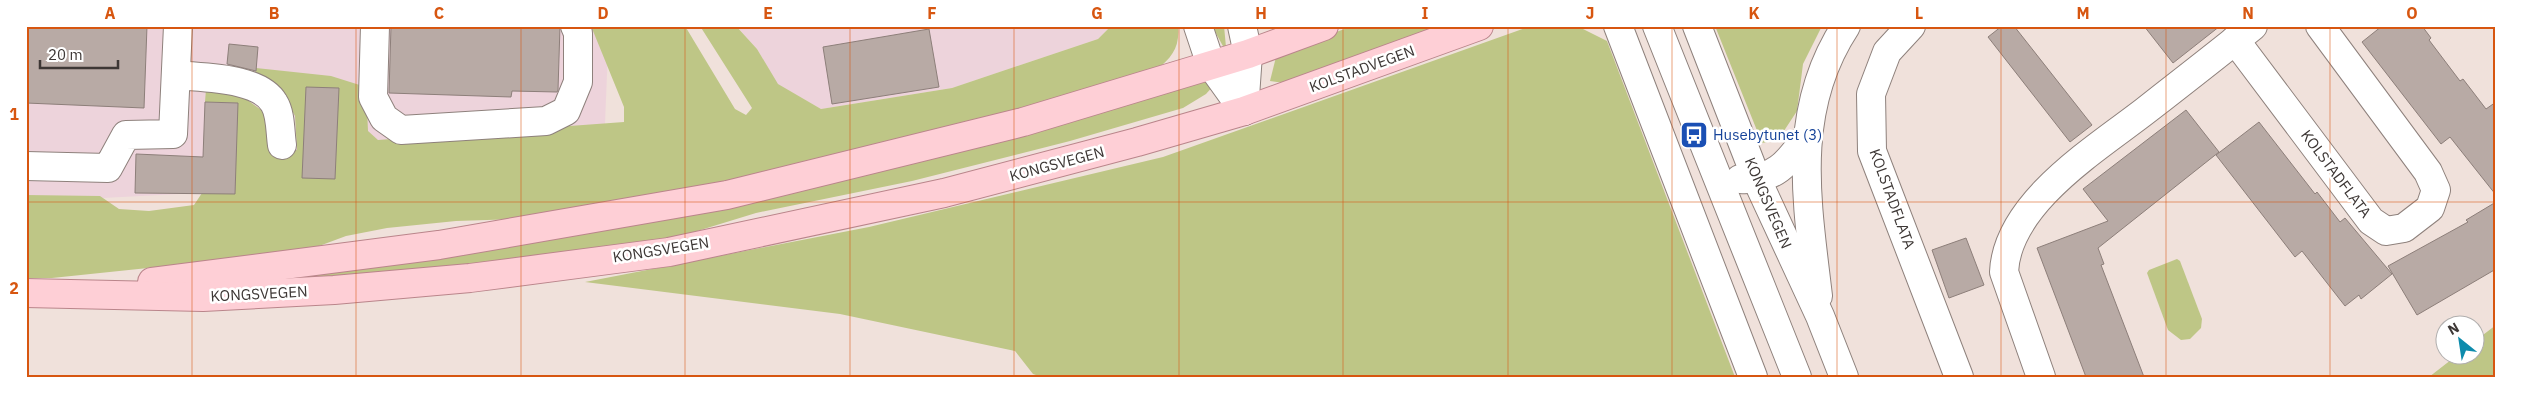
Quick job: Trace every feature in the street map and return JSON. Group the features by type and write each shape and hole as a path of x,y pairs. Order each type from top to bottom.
{"main road":[{"path":"1212,65 1324,26"},
{"name":"KOLSTADVEGEN","path":"1244,112 1480,26"},
{"name":"KONGSVEGEN","path":"64,293 439,245 727,195 1023,122 1212,65"},
{"name":"KONGSVEGEN","path":"26,292 203,297 334,290 470,278 669,252 944,193 1244,112"}],"street":[{"path":"26,166 108,168 126,135 173,134 178,26"},
{"path":"375,26 374,97 384,118 401,130 546,121 566,111 578,82 578,33 575,26"},
{"path":"1198,26 1212,65 1244,112"},
{"path":"1242,26 1248,54 1244,112"},
{"path":"1657,26 1797,377"},
{"name":"KONGSVEGEN","path":"1697,26 1757,180 1820,316 1844,377"},
{"path":"1825,377 1806,196 1806,138 1817,89 1836,41 1846,26"},
{"name":"KOLSTADFLATA","path":"1911,26 1887,52 1870,94 1872,150 1959,377"},
{"name":"KOLSTADFLATA","path":"2041,377 2004,272 2005,256 2011,239 2031,208 2062,175 2244,33 2371,221 2386,230 2404,228 2430,208 2436,190 2428,172 2320,26"},
{"path":"1619,29 1753,377"},
{"path":"176,75 244,83 261,90 274,103 282,145"},
{"path":"1710,160 1737,179 1757,180 1786,166 1806,138"}],"shaded area":[{"path":"26,26 609,26 603,172 26,202"},
{"path":"736,26 1111,26 1098,39 952,88 821,109 777,84 757,49"}],"green space":[{"path":"591,26 685,26 735,109 746,115 752,108 700,26 736,26 757,49 778,84 821,109 952,88 1098,39 1111,26 1178,26 1178,40 1171,56 1156,70 1014,114 699,189 522,219 456,221 387,228 346,236 303,252 52,278 26,278 26,195 100,196 119,209 149,211 194,205 202,193 237,103 205,102 206,89 232,89 264,112 275,152 297,150 295,116 280,89 255,76 256,68 331,76 366,87 368,131 378,140 624,122 624,107"},
{"path":"1212,26 1224,26 1226,47 1224,48"},
{"path":"1353,26 1456,26 1291,84 1270,81 1277,53"},
{"path":"1531,26 1577,26 1607,41 1735,377 1042,377 1033,374 1015,351 840,314 585,282 869,227 1163,157"},
{"path":"1715,26 1822,26 1803,64 1797,111 1778,140 1762,143"},
{"path":"1213,73 1215,84 1206,94 1183,108 1070,141 912,181 756,213 645,247 520,266 197,288 380,264"},
{"path":"2177,259 2180,261 2202,319 2201,328 2190,339 2181,340 2168,330 2147,273 2149,270"},
{"path":"2496,325 2496,377 2429,377 2443,366 2484,366 2484,334"}],"building":[{"path":"26,26 147,26 144,108 26,103"},
{"path":"391,26 560,26 558,90 557,92 512,91 511,97 389,93"},
{"path":"2002,26 2014,26 2092,125 2070,142 1988,37"},
{"path":"2144,26 2220,26 2173,63"},
{"path":"2382,26 2422,26 2431,38 2429,40 2460,81 2463,79 2486,109 2496,102 2496,195 2450,137 2441,144 2362,42"},
{"path":"929,29 939,87 832,104 823,47"},
{"path":"229,44 258,47 256,71 227,64"},
{"path":"306,87 339,88 335,179 302,178"},
{"path":"205,102 238,103 235,194 135,193 136,154 203,157"},
{"path":"2186,110 2219,152 2098,248 2104,264 2101,265 2144,377 2086,377 2037,248 2108,221 2083,189"},
{"path":"2259,122 2315,194 2317,192 2340,222 2345,218 2392,274 2361,299 2359,295 2345,306 2302,251 2295,257 2216,155"},
{"path":"2496,202 2496,269 2417,315 2388,266 2468,222 2466,220"},
{"path":"1966,238 1984,285 1949,298 1932,250"}],"place":[{"name":"Husebytunet (3)","path":"1694,135"}]}
